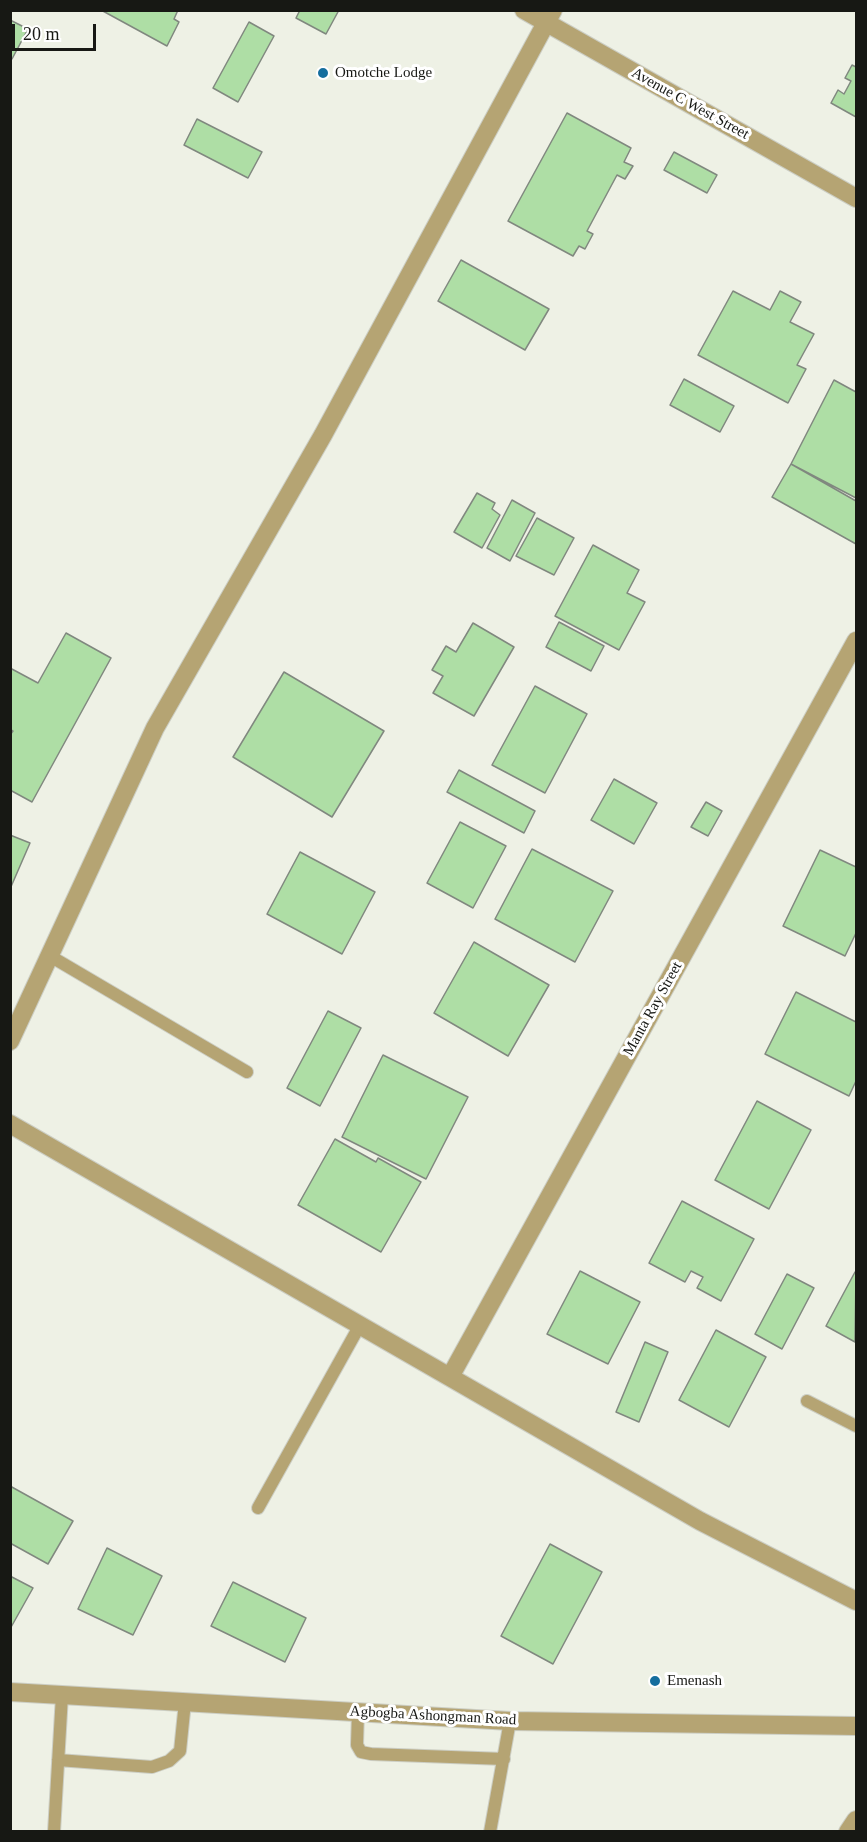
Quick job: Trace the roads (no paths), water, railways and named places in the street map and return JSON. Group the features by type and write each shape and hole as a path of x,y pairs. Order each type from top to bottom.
{"street":[{"name":"Avenue C West Street","path":"524,10 550,17 856,198"},
{"path":"10,1041 156,728 323,435 550,17"},
{"name":"Manta Ray Street","path":"450,1377 856,641"},
{"path":"10,1124 700,1521 856,1602"},
{"name":"Agbogba Ashongman Road","path":"10,1692 510,1721 856,1726"},
{"path":"848,1832 856,1820"}],"lane":[{"path":"50,956 247,1072"},
{"path":"258,1508 360,1325"},
{"path":"807,1401 856,1426"},
{"path":"54,1832 62,1695"},
{"path":"58,1760 152,1767 169,1761 180,1751 185,1702"},
{"path":"358,1712 357,1745 361,1752 504,1758"},
{"path":"490,1832 510,1721"}],"place":[{"name":"Omotche Lodge","path":"323,73"},
{"name":"Emenash","path":"655,1681"}]}
